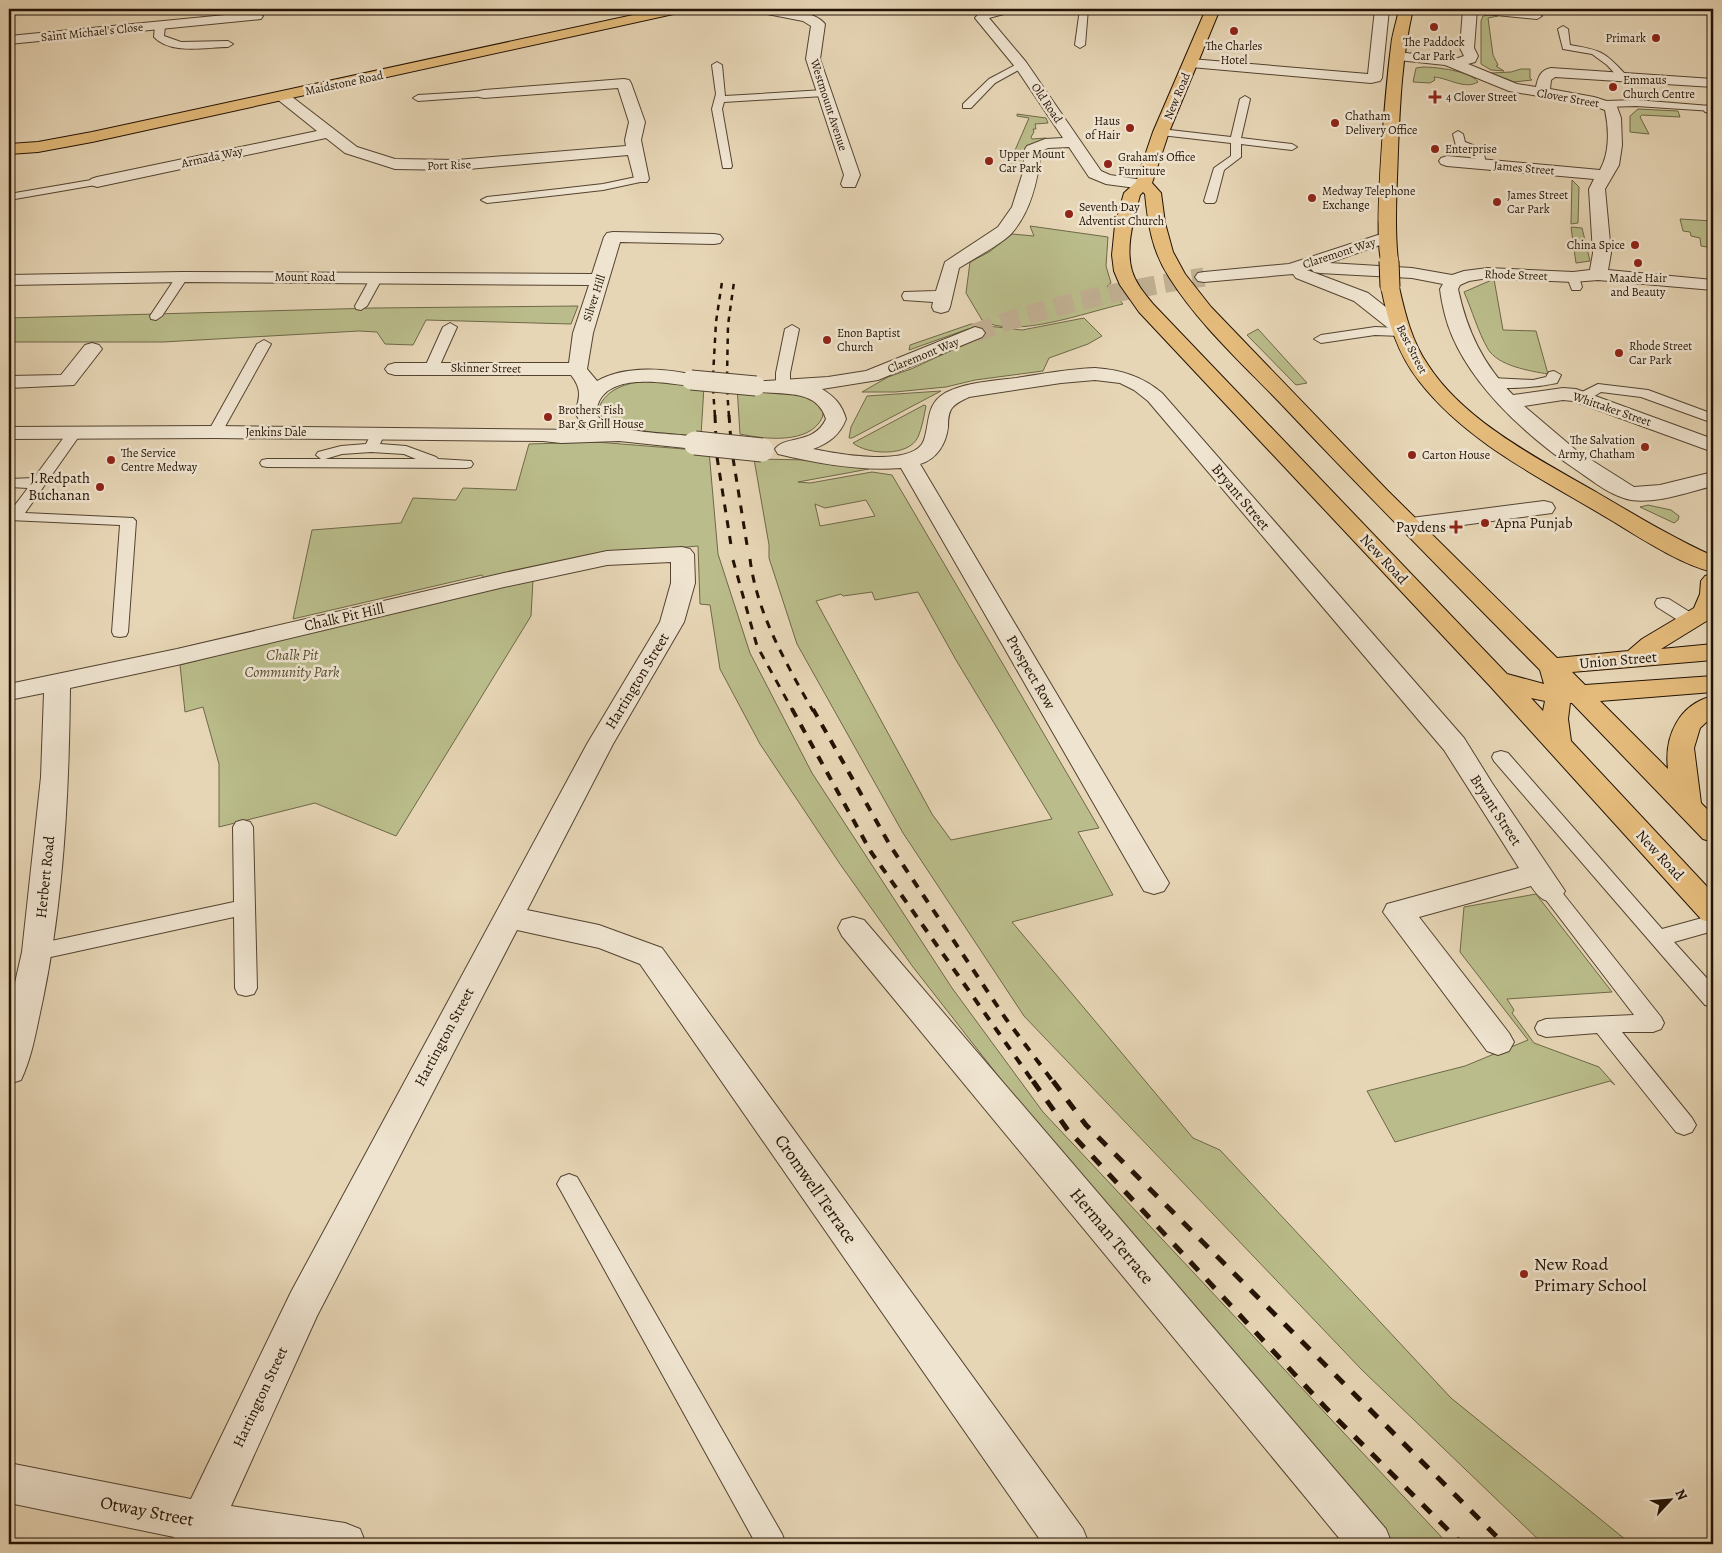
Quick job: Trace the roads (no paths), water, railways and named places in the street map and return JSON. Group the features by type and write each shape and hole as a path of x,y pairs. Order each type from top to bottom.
{"main road":[{"name":"Maidstone Road","path":"9,149 32,148 63,143 678,9"},
{"name":"New Road","path":"1213,9 1142,184 1132,193 1121,239 1124,271 1136,297 1499,680 1713,912"},
{"name":"Best Street","path":"1406,9 1398,44 1393,100 1387,240 1390,287 1400,329 1426,377 1460,412 1505,447 1596,502 1685,552 1713,565"},
{"path":"1142,184 1153,194 1158,231 1168,262 1194,298 1221,330 1380,495 1552,666 1559,688 1569,693 1713,832"},
{"name":"Best Street","path":"1685,552 1713,580"},
{"path":"1636,659 1652,644 1704,612 1712,594 1713,580"},
{"name":"Union Street","path":"1552,666 1713,652"},
{"name":"Union Street","path":"1499,680 1529,690 1569,693 1713,684"},
{"path":"1558,745 1555,719 1569,693"},
{"path":"1688,806 1680,759 1682,738 1685,727 1696,715 1713,704"}],"street":[{"path":"9,10 46,9"},
{"name":"Westmount Avenue","path":"762,9 807,18 818,24 813,56 852,175 849,184"},
{"name":"Old Road","path":"1006,9 987,13 982,18 1021,65 1092,170 1100,178 1142,184"},
{"path":"1191,63 1366,80 1375,78 1382,9"},
{"path":"1457,63 1470,59 1471,56 1467,48 1470,9"},
{"name":"Saint Michael's Close","path":"9,40 26,35 160,26 234,14 256,16"},
{"path":"1437,60 1443,54 1467,48"},
{"name":"Clover Street","path":"1398,56 1457,63 1500,84 1605,104"},
{"path":"1539,92 1544,87 1544,79 1551,72 1713,83"},
{"path":"484,94 624,83 637,123 632,138 641,180"},
{"name":"Port Rise","path":"282,96 327,133 359,154 386,162 410,165 462,165 635,150"},
{"path":"1598,276 1602,253 1597,189 1612,163 1614,142 1614,111 1605,104"},
{"name":"Armada Way","path":"97,182 327,133"},
{"path":"911,296 942,302 951,266 1004,231 1020,207 1031,172 1033,149 1043,144 1073,142"},
{"name":"James Street","path":"1447,161 1570,172 1578,176 1602,178"},
{"name":"Silver Hill","path":"578,364 583,333 613,237 714,239"},
{"name":"Claremont Way","path":"1204,277 1292,269 1348,252 1376,240 1387,240"},
{"path":"1292,269 1369,269 1430,275 1455,281 1449,288 1456,321 1474,355 1507,402 1531,426 1566,454 1626,491 1636,494 1713,479"},
{"name":"Claremont Way","path":"1292,269 1312,279 1340,287 1361,297 1400,329"},
{"name":"Rhode Street","path":"1455,281 1472,274 1488,273 1575,282 1598,276 1713,285"},
{"name":"Mount Road","path":"9,280 182,277 377,277 600,280"},
{"name":"Claremont Way","path":"785,386 828,383 870,376 975,333"},
{"path":"9,382 67,382 92,349"},
{"path":"578,364 596,369 641,376 667,376 756,386 785,386"},
{"path":"578,364 588,383 588,405 591,423 620,435 762,450 786,449 810,443 834,423"},
{"name":"Skinner Street","path":"394,369 578,364"},
{"name":"Bryant Street","path":"786,449 810,455 889,464 908,461 929,451 934,439 940,409 948,400 962,393 1091,373 1123,376 1144,386 1156,397 1454,744 1544,882"},
{"name":"Jenkins Dale","path":"543,435 576,422 601,388 612,382 641,376"},
{"name":"Claremont Way","path":"834,423 838,409 852,390 870,376"},
{"name":"Bryant Street","path":"785,386 820,396 831,406 834,423 831,439 836,448 856,460"},
{"name":"Whittaker Street","path":"1507,402 1563,394 1583,397 1713,446"},
{"name":"Jenkins Dale","path":"9,433 215,432 375,441 543,435 561,437 620,435"},
{"name":"Prospect Row","path":"908,461 1154,883"},
{"path":"1411,525 1544,508"},
{"name":"Chalk Pit Hill","path":"9,692 177,657 504,580 598,560 668,553 682,554"},
{"name":"Hartington Street","path":"196,1533 304,1304 600,744 672,622 683,583 682,554"},
{"name":"Herbert Road","path":"9,1070 24,1014 36,952 55,777 57,681"},
{"path":"1498,1042 1398,912 1544,882"},
{"name":"Cromwell Terrace","path":"507,917 613,941 633,947 651,956 1068,1544"},
{"name":"Herman Terrace","path":"853,928 1371,1544"},
{"name":"Otway Street","path":"9,1483 196,1533 345,1544"}],"lane":[{"path":"1080,45 1084,9"},
{"path":"1466,9 1537,16"},
{"path":"160,26 159,37 165,43 182,46 208,43 228,44"},
{"path":"1563,29 1566,47 1595,52 1610,63 1622,76"},
{"path":"716,65 721,94 717,109 727,166"},
{"path":"967,106 992,81 1021,65"},
{"path":"719,99 824,93"},
{"path":"418,98 484,94"},
{"path":"1210,201 1219,168 1236,156 1236,140 1245,99"},
{"name":"Clover Street","path":"1605,104 1636,103 1712,110"},
{"path":"1162,132 1292,146"},
{"path":"1458,134 1460,144 1479,151 1481,164"},
{"path":"487,200 603,187 641,180"},
{"path":"9,198 97,182"},
{"path":"156,316 182,277"},
{"path":"361,306 377,277"},
{"path":"432,367 450,327"},
{"path":"785,386 783,373 792,329"},
{"path":"1321,339 1400,329"},
{"path":"215,432 264,344"},
{"path":"1492,382 1543,383 1552,380 1554,374"},
{"path":"1583,397 1598,388 1643,393 1713,419"},
{"path":"11,520 75,432"},
{"path":"294,463 375,441 406,450 439,464"},
{"path":"267,463 466,464"},
{"path":"9,483 39,483"},
{"path":"11,520 128,521 120,632"},
{"path":"1663,603 1690,620"},
{"path":"1500,757 1713,999"},
{"path":"243,827 246,988"},
{"name":"Bryant Street","path":"1544,882 1653,1023 1602,1024"},
{"path":"36,952 245,907"},
{"path":"1658,938 1713,923"},
{"path":"1546,1028 1602,1024 1684,1125"},
{"path":"569,1184 772,1544"}],"tunnel":[{"path":"975,333 1059,306 1146,287 1204,277"}],"railway":[{"path":"713,376 716,322 722,282"},
{"path":"727,377 728,325 734,282"},
{"path":"713,388 715,417"},
{"path":"727,389 729,417"},
{"path":"715,415 716,440"},
{"path":"729,415 731,442"},
{"path":"717,457 731,545"},
{"path":"733,458 747,545"},
{"path":"750,559 759,599 766,619 783,656 813,711"},
{"path":"733,560 757,646 793,711"},
{"path":"792,709 871,852 1034,1083"},
{"path":"813,709 891,847 1006,1019 1054,1083"},
{"path":"1033,1081 1067,1129 1325,1407 1462,1544"},
{"path":"1053,1081 1086,1125 1504,1544"}],"place":[{"name":"The Paddock Car Park","path":"1434,27"},
{"name":"The Charles Hotel","path":"1234,31"},
{"name":"Primark","path":"1656,38"},
{"name":"Emmaus Church Centre","path":"1613,87"},
{"name":"4 Clover Street","path":"1435,97"},
{"name":"Chatham Delivery Office","path":"1335,123"},
{"name":"Haus of Hair","path":"1130,128"},
{"name":"Enterprise","path":"1435,149"},
{"name":"Upper Mount Car Park","path":"989,161"},
{"name":"Graham's Office Furniture","path":"1108,164"},
{"name":"Medway Telephone Exchange","path":"1312,198"},
{"name":"James Street Car Park","path":"1497,202"},
{"name":"Seventh Day Adventist Church","path":"1069,214"},
{"name":"China Spice","path":"1635,245"},
{"name":"Maade Hair and Beauty","path":"1638,263"},
{"name":"Enon Baptist Church","path":"827,340"},
{"name":"Rhode Street Car Park","path":"1619,353"},
{"name":"Brothers Fish Bar & Grill House","path":"548,417"},
{"name":"The Salvation Army, Chatham","path":"1645,447"},
{"name":"Carton House","path":"1412,455"},
{"name":"The Service Centre Medway","path":"111,460"},
{"name":"J.Redpath Buchanan","path":"100,487"},
{"name":"Apna Punjab","path":"1485,523"},
{"name":"Paydens","path":"1456,527"},
{"name":"New Road Primary School","path":"1524,1274"}],"park label":[{"name":"Chalk Pit Community Park","path":"292,664"}]}
